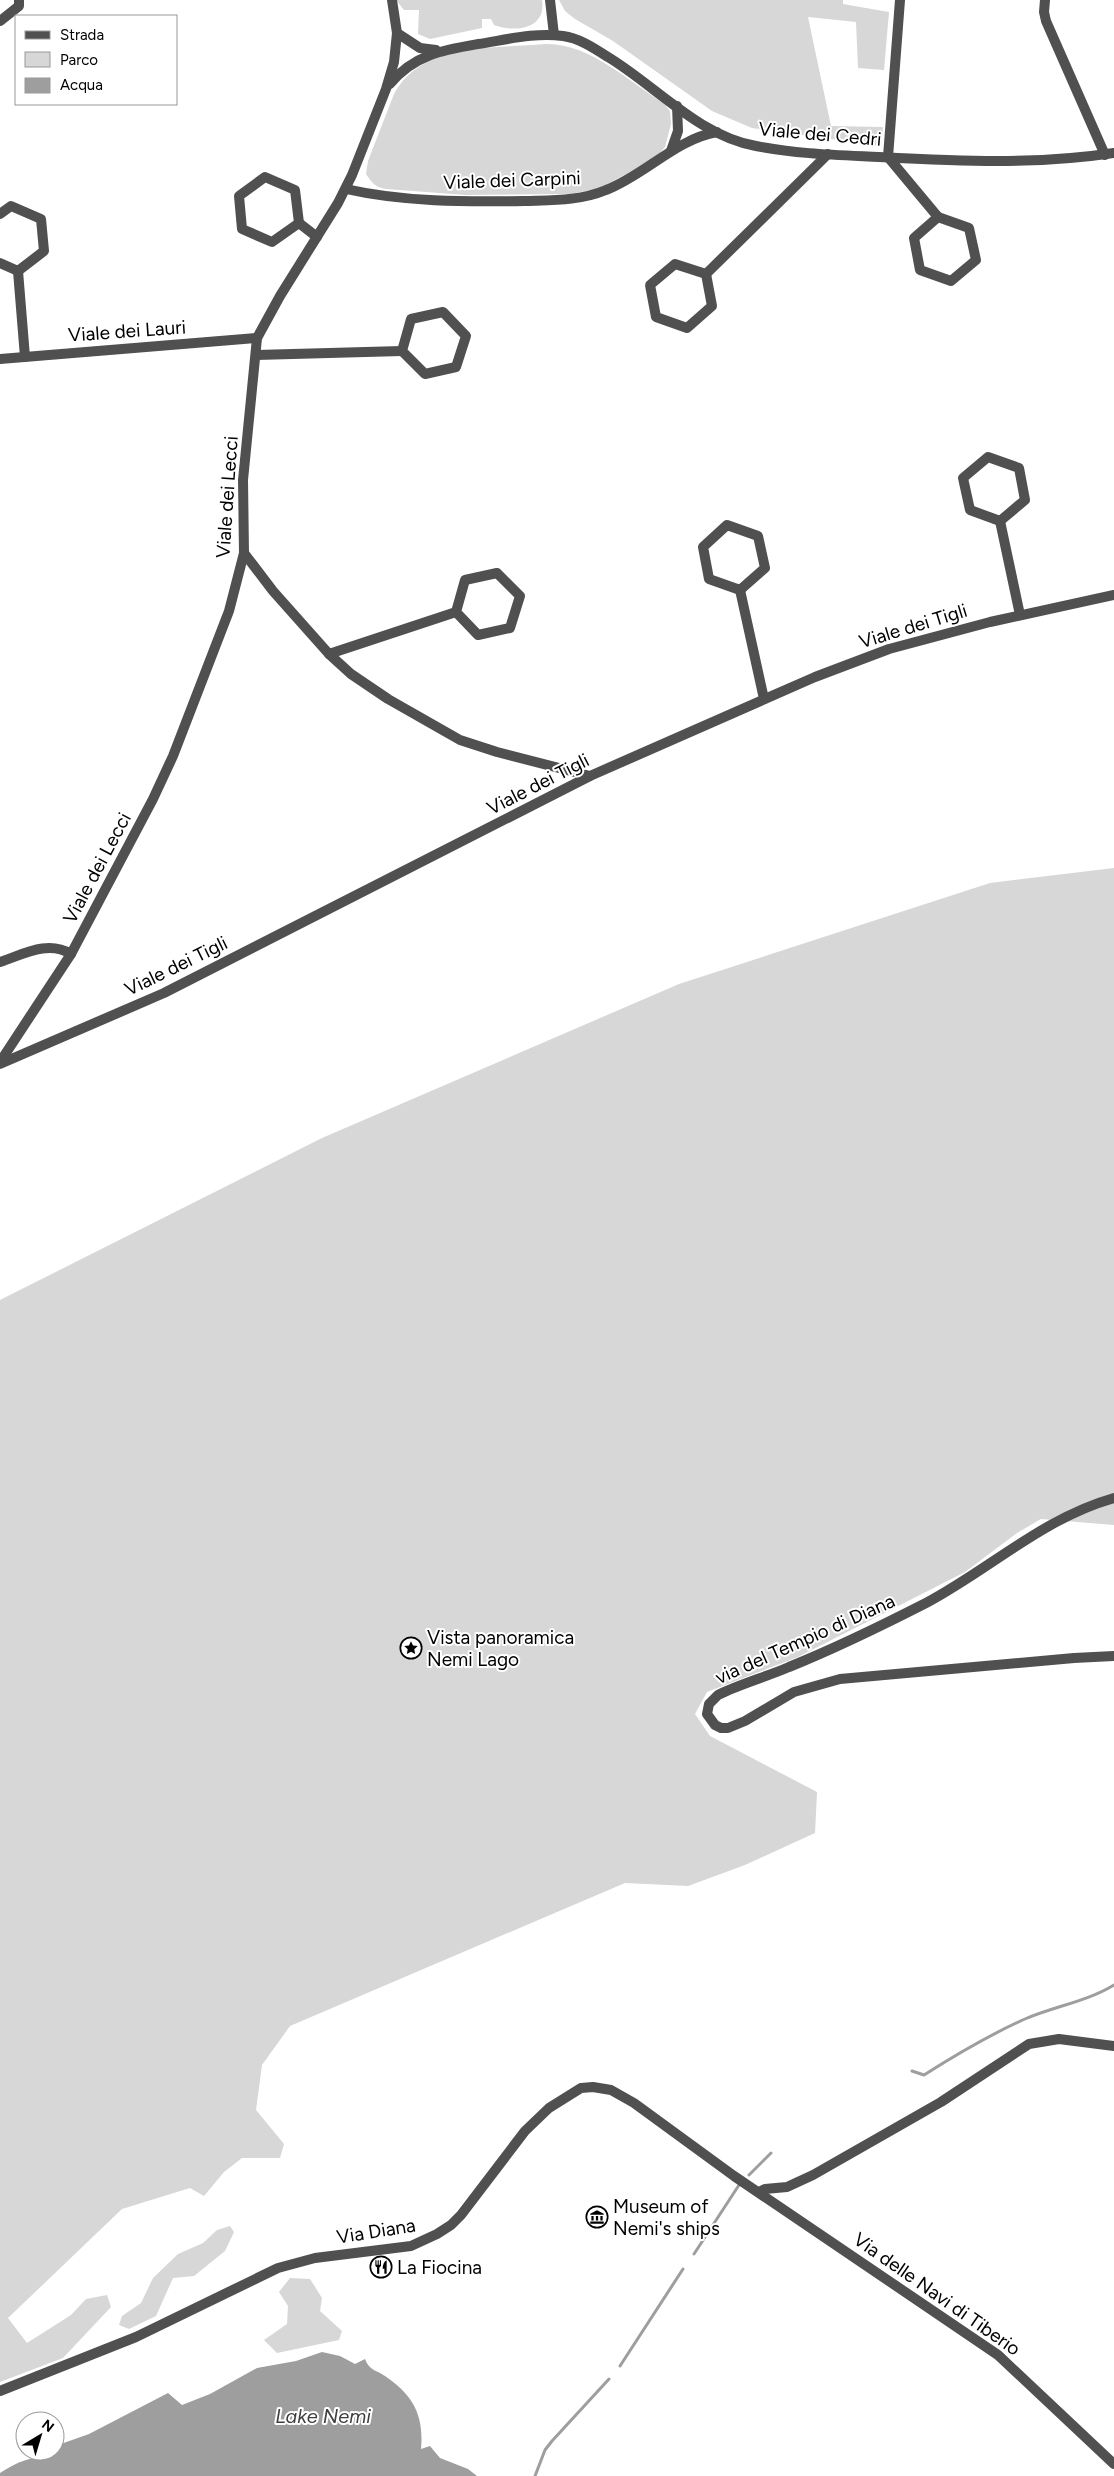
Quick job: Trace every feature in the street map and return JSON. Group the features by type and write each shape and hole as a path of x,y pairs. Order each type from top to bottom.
{"street":[{"path":"0,21 20,6 19,0"},
{"name":"Viale dei Lecci","path":"0,1063 71,954 166,771 229,611 244,552 243,480 257,338 346,189 386,89 394,62 397,33 392,0"},
{"path":"550,0 554,35"},
{"path":"900,0 888,157 938,217 969,228 976,260 951,281 920,270 914,238 938,217"},
{"path":"1045,0 1044,12 1047,24 1109,154"},
{"path":"397,33 420,48 438,50"},
{"name":"Viale dei Cedri","path":"438,50 532,36 554,35 572,38 596,49 717,132 756,147 828,154 967,162 1071,160 1109,154"},
{"path":"386,89 409,65 438,50"},
{"path":"669,155 678,131 677,106"},
{"name":"Viale dei Carpini","path":"346,189 376,196 464,201 562,200 585,197 606,191 669,155 691,139 717,132"},
{"path":"706,274 828,154"},
{"path":"299,223 272,242 242,229 239,196 265,177 295,190 299,223 317,237"},
{"path":"0,214 11,206 41,219 44,251 18,271"},
{"path":"0,262 18,271"},
{"path":"674,264 706,274 712,306 706,312 687,328 656,318 650,285 674,264"},
{"path":"18,271 24,357"},
{"path":"256,355 402,351 425,374 456,367 466,336 443,312 411,319 402,351"},
{"name":"Viale dei Lauri","path":"0,359 257,338"},
{"path":"988,457 1019,468 1024,492 1025,500 1000,521 970,510 963,478 988,457"},
{"path":"1000,521 1020,615"},
{"path":"727,525 758,536 765,568 740,590 709,579 703,547 727,525"},
{"path":"244,552 273,591 329,654 364,683 448,735 488,750 590,776"},
{"path":"497,573 520,596 510,628 478,635 456,612 465,580 481,576 497,573"},
{"path":"740,590 764,699"},
{"name":"Viale dei Tigli","path":"0,1063 164,994 590,776 764,699 889,649 1020,615 1114,595"},
{"path":"329,654 456,612"},
{"path":"0,962 49,946 59,948 71,954"},
{"name":"via del Tempio di Diana","path":"1114,1498 1088,1506 1056,1521 968,1579 880,1626 818,1655 718,1695 709,1704 707,1714 715,1725 721,1728 728,1728 744,1721 794,1692 840,1679 1114,1656"},
{"path":"758,2192 787,2187 813,2175 941,2102 1029,2044 1066,2039 1114,2046"},
{"name":"Via Diana","path":"0,2391 143,2333 278,2268 315,2258 404,2248 422,2243 451,2225 464,2211 525,2131 542,2114 561,2099 580,2088 593,2086 604,2088 625,2097 725,2170"},
{"name":"Via delle Navi di Tiberio","path":"725,2170 998,2355 1114,2464"}],"green space":[{"path":"396,0 542,0 542,10 534,23 527,26 511,29 494,25 491,19 482,19 482,28 430,39 418,34 419,10 404,10"},
{"path":"559,0 843,0 843,4 889,12 884,70 858,68 856,22 808,17 831,126 883,127 881,146 752,128 712,111 613,41 575,19 565,11"},
{"path":"545,44 577,49 592,56 664,104 670,111 671,124 665,147 656,158 598,189 569,194 465,195 383,188 375,185 370,180 366,174 368,161 394,94 406,77 422,65 460,51"},
{"path":"1114,868 1114,1525 1041,1519 1017,1533 965,1572 798,1657 707,1692 695,1714 710,1736 817,1792 815,1833 745,1865 688,1886 625,1883 290,2026 262,2065 256,2110 284,2144 280,2158 242,2158 224,2172 204,2196 190,2188 122,2209 8,2318 27,2343 71,2315 86,2299 107,2295 111,2307 63,2358 0,2382 0,1300 322,1138 679,984 990,883"},
{"path":"230,2226 234,2232 225,2251 194,2276 173,2278 156,2316 129,2329 119,2325 122,2316 141,2303 153,2278 178,2254 203,2243 217,2230"},
{"path":"290,2278 310,2279 322,2298 320,2311 342,2331 339,2340 277,2353 264,2340 287,2324 288,2306 279,2292"}],"water":[{"name":"Lake Nemi","path":"322,2352 340,2356 355,2364 365,2359 371,2368 395,2383 415,2407 421,2426 421,2449 430,2446 440,2458 468,2469 477,2476 0,2476 0,2473 23,2461 65,2461 65,2443 89,2434 168,2393 182,2405 210,2394 257,2368 296,2361"}],"waterway":[{"path":"912,2071 924,2075 973,2045 1012,2025 1092,1996 1114,1985"},
{"path":"749,2175 771,2153"},
{"path":"694,2254 739,2185"},
{"path":"620,2366 683,2269"},
{"path":"535,2476 545,2450 609,2379"}],"place":[{"name":"Vista panoramica Nemi Lago","path":"411,1648"},
{"name":"Museum of Nemi's ships","path":"597,2217"},
{"name":"La Fiocina","path":"381,2267"}]}
